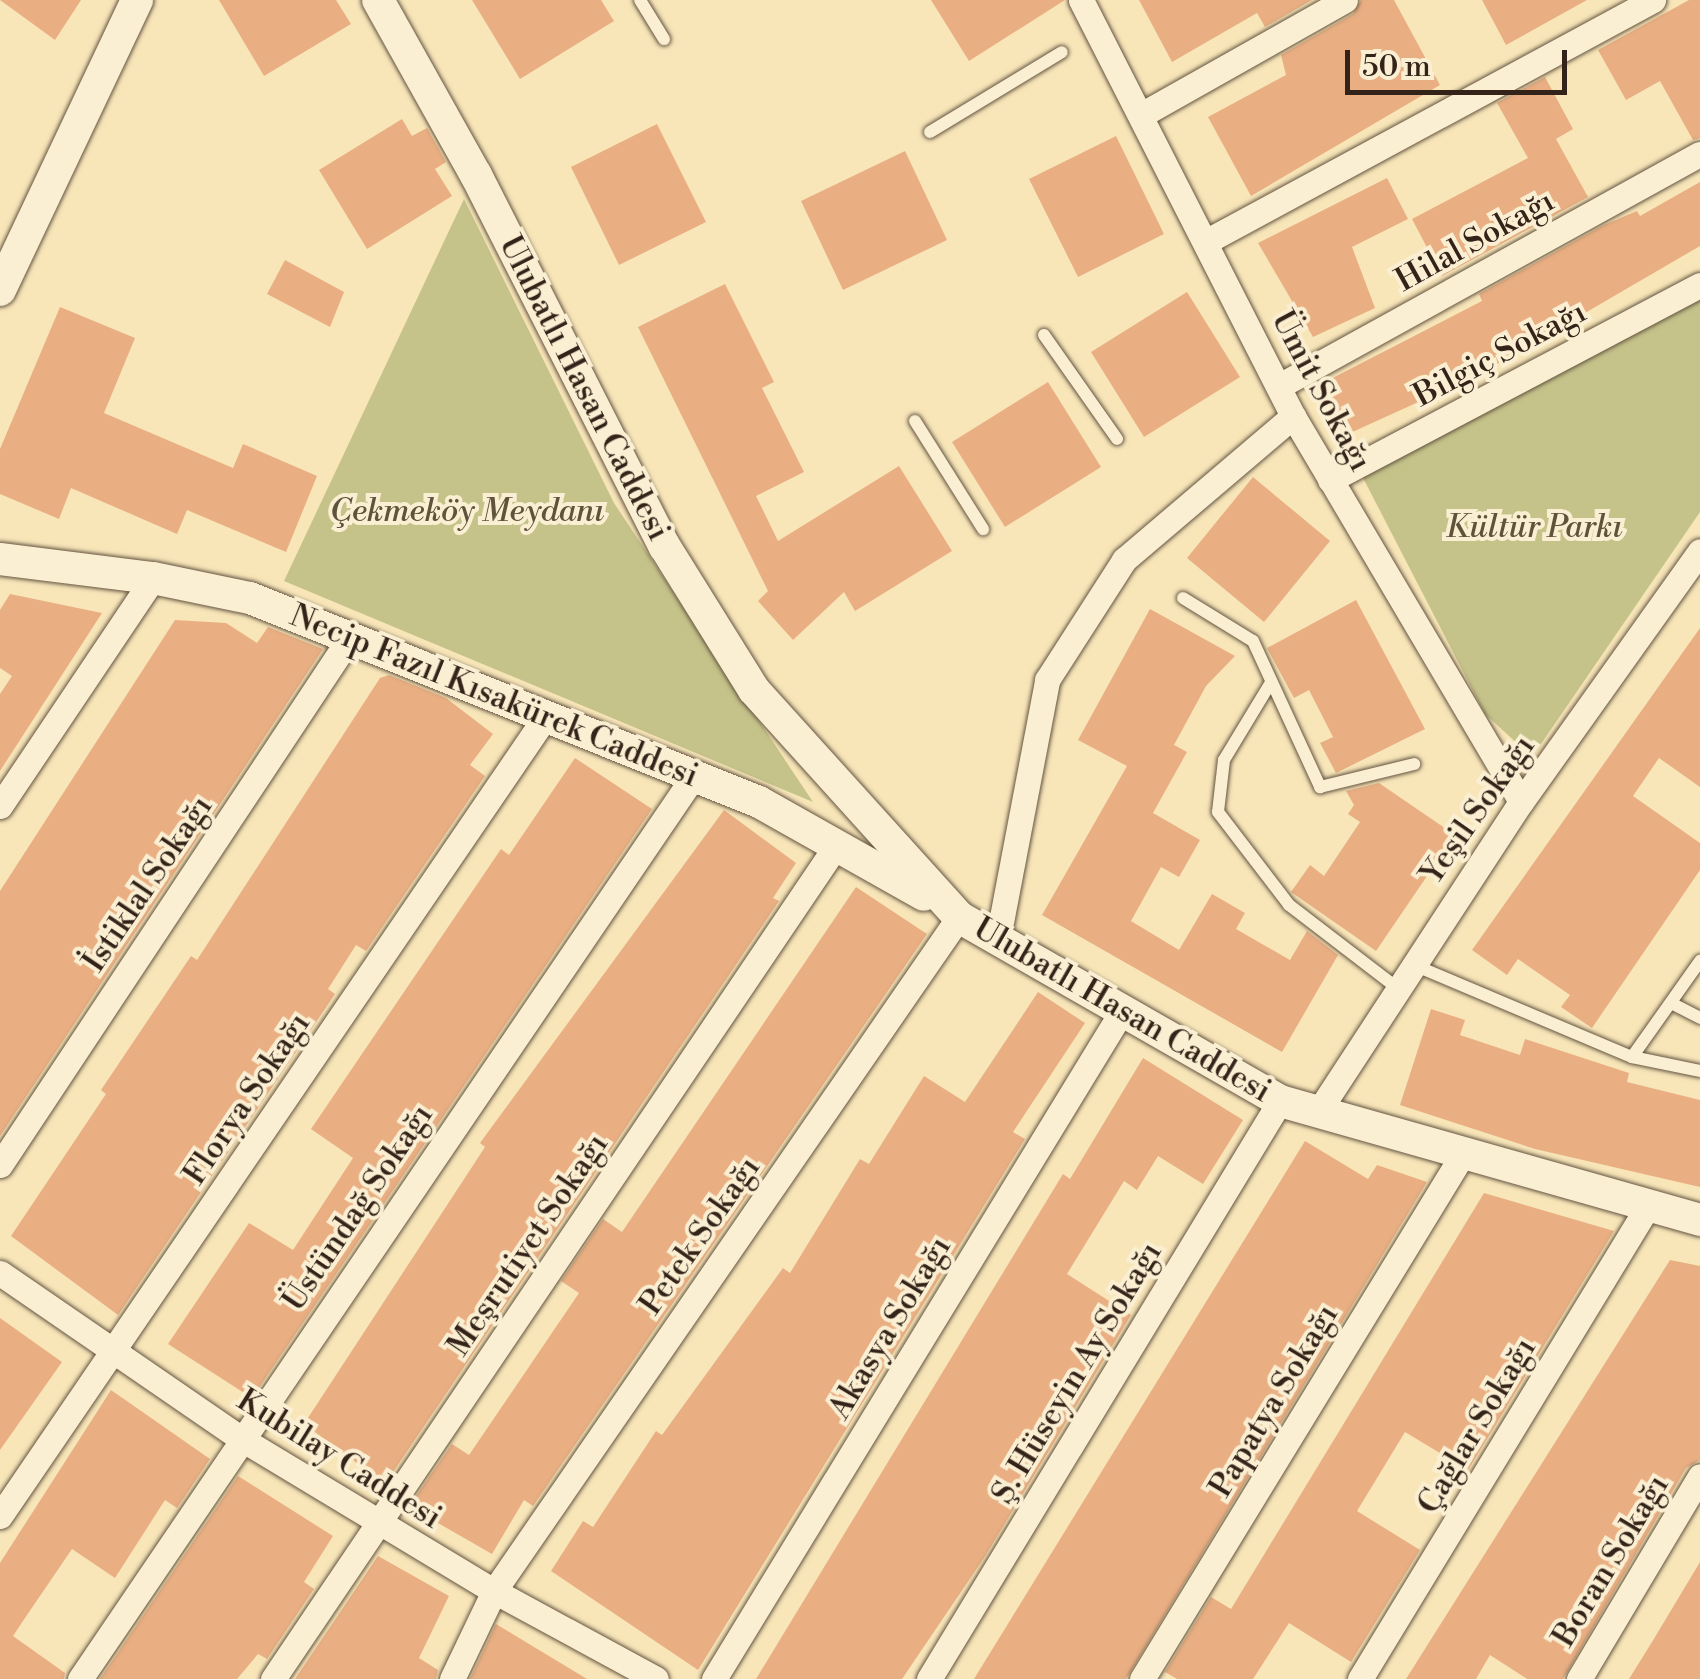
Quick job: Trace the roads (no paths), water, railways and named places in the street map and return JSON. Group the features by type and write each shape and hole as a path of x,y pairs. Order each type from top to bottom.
{"street":[{"path":"0,290 137,0"},
{"name":"Ulubatlı Hasan Caddesi","path":"378,0 476,175 665,547 754,690 832,782 959,917 1280,1100 1461,1157 1700,1220"},
{"name":"Ümit Sokağı","path":"1081,0 1281,384 1294,416 1521,802"},
{"path":"1141,115 1344,0"},
{"path":"1207,241 1652,0"},
{"name":"Hilal Sokağı","path":"1281,384 1700,154"},
{"name":"Bilgiç Sokağı","path":"1330,480 1700,285"},
{"path":"998,938 1046,680 1124,560 1294,416"},
{"name":"Yeşil Sokağı","path":"1318,1112 1396,987 1521,802 1700,552"},
{"name":"Necip Fazıl Kısakürek Caddesi","path":"0,559 153,578 250,598 546,716 798,824 959,917"},
{"path":"0,806 153,578"},
{"name":"İstiklal Sokağı","path":"0,1165 349,639"},
{"name":"Florya Sokağı","path":"0,1516 546,716"},
{"name":"Üstündağ Sokağı","path":"80,1679 692,777"},
{"path":"798,824 818,821 834,797 832,782"},
{"name":"Meşrutiyet Sokağı","path":"273,1679 836,846"},
{"name":"Petek Sokağı","path":"452,1679 494,1591 959,917"},
{"name":"Akasya Sokağı","path":"714,1679 1122,1012"},
{"name":"Ş. Hüseyin Ay Sokağı","path":"928,1679 1280,1100"},
{"name":"Papatya Sokağı","path":"1142,1679 1461,1157"},
{"name":"Çağlar Sokağı","path":"1360,1679 1648,1206"},
{"name":"Kubilay Caddesi","path":"0,1273 240,1438 494,1591 656,1679"},
{"name":"Boran Sokağı","path":"1579,1679 1700,1476"}],"lane":[{"path":"640,0 664,40"},
{"path":"930,132 1062,52"},
{"path":"1044,335 1117,439"},
{"path":"915,421 983,529"},
{"path":"1183,598 1253,640 1320,787 1414,764"},
{"path":"1270,684 1224,760 1218,812 1289,904 1396,987"},
{"path":"1632,1057 1700,961"},
{"path":"1412,964 1632,1057 1700,1072"},
{"path":"1671,1004 1700,1018"}],"park label":[{"name":"Çekmeköy Meydanı","path":"467,511"},
{"name":"Kültür Parkı","path":"1534,527"}]}
